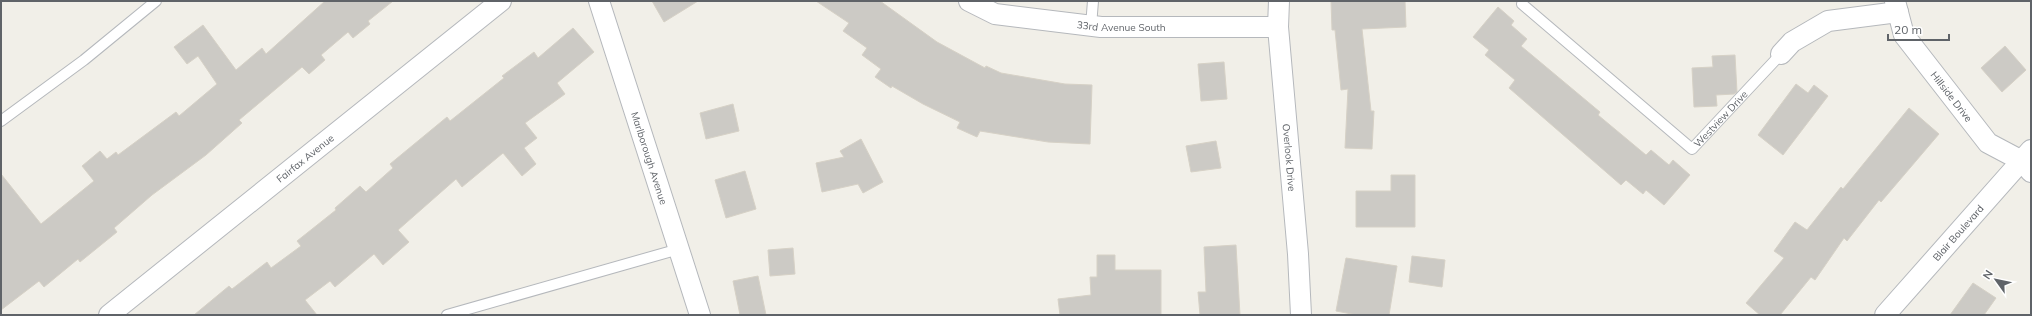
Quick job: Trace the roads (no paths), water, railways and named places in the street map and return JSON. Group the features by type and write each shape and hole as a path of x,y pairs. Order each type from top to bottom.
{"street":[{"name":"Fairfax Avenue","path":"109,315 501,1"},
{"name":"Marlborough Avenue","path":"599,1 700,315"},
{"name":"33rd Avenue South","path":"969,1 995,14 1091,26 1278,27"},
{"name":"Overlook Drive","path":"1279,1 1278,27 1298,254 1301,315"},
{"name":"Westview Drive","path":"1781,54 1792,42 1828,21 1897,7"},
{"name":"Hillside Drive","path":"1897,7 1904,35 1988,143 2028,161"},
{"name":"Blair Boulevard","path":"1886,315 2028,161"}],"lane":[{"path":"1,121 84,60 156,1"},
{"path":"1091,26 1093,1"},
{"name":"Westview Drive","path":"1522,4 1692,149 1781,54"},
{"path":"447,315 678,249"}]}
